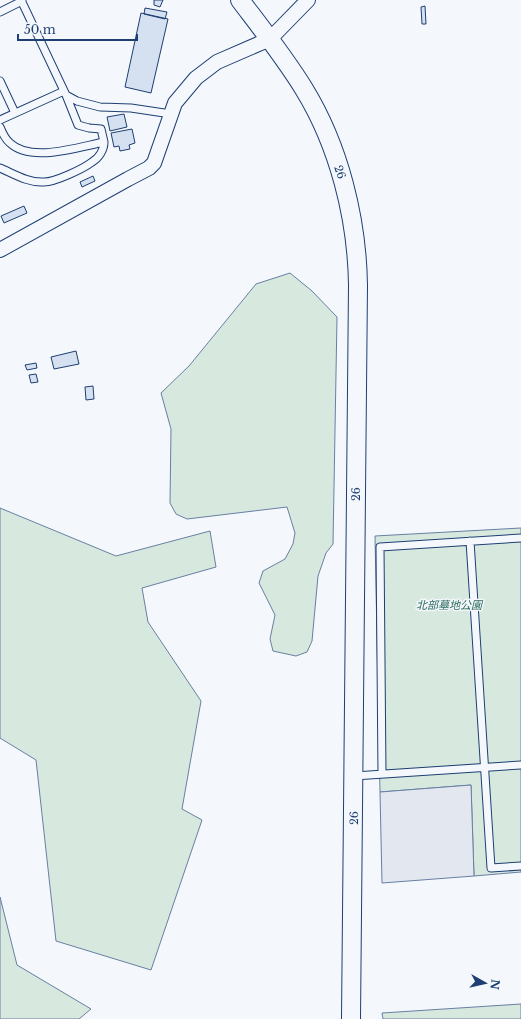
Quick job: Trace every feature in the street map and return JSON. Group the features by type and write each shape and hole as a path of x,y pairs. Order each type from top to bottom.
{"street":[{"name":"26","path":"240,0 270,39 305,90 323,126 341,176 354,228 358,262 351,1019"},
{"path":"0,250 149,168 154,163 176,103 196,78 217,62 270,39 308,0"}],"lane":[{"path":"0,12 21,1 65,93 78,125 101,129 104,142 104,149 93,162 53,181 30,181 0,168"},
{"path":"0,81 15,113"},
{"path":"0,120 65,93"},
{"path":"65,93 77,101 100,107 131,108 171,114"},
{"path":"0,126 9,142 19,149 30,153 43,154 104,142"},
{"path":"382,774 380,547 521,538"},
{"path":"470,541 491,868 521,866"},
{"path":"354,776 521,765"}],"green space":[{"path":"290,273 312,291 337,317 333,544 326,553 318,576 312,641 307,652 296,656 273,651 270,639 275,615 259,583 263,571 285,559 293,544 295,533 287,507 187,519 176,514 170,503 171,429 161,393 189,366 256,284"},
{"path":"0,508 116,556 210,531 216,567 142,588 148,622 201,701 182,809 202,820 151,970 56,941 36,760 0,738"},
{"name":"北部墓地公園","path":"521,528 521,872 474,876 471,785 380,792 375,536"},
{"path":"0,897 17,965 91,1009 79,1019 0,1019"},
{"path":"521,1004 521,1019 383,1019 382,1013"}],"shaded area":[{"path":"471,785 474,876 382,883 380,792"}],"building":[{"path":"154,0 163,0 160,7 154,5"},
{"path":"425,6 426,24 422,24 421,7"},
{"path":"145,8 167,12 165,19 144,14"},
{"path":"141,13 168,19 151,93 125,87"},
{"path":"124,114 127,127 110,131 107,117"},
{"path":"132,129 135,143 129,145 130,149 120,151 119,146 114,147 111,133"},
{"path":"93,176 95,181 82,187 80,182"},
{"path":"24,206 27,213 4,223 1,216"},
{"path":"76,351 79,364 54,369 51,357"},
{"path":"36,363 37,368 27,370 25,365"},
{"path":"36,374 38,382 31,383 29,375"},
{"path":"93,386 94,399 86,400 85,387"}]}
